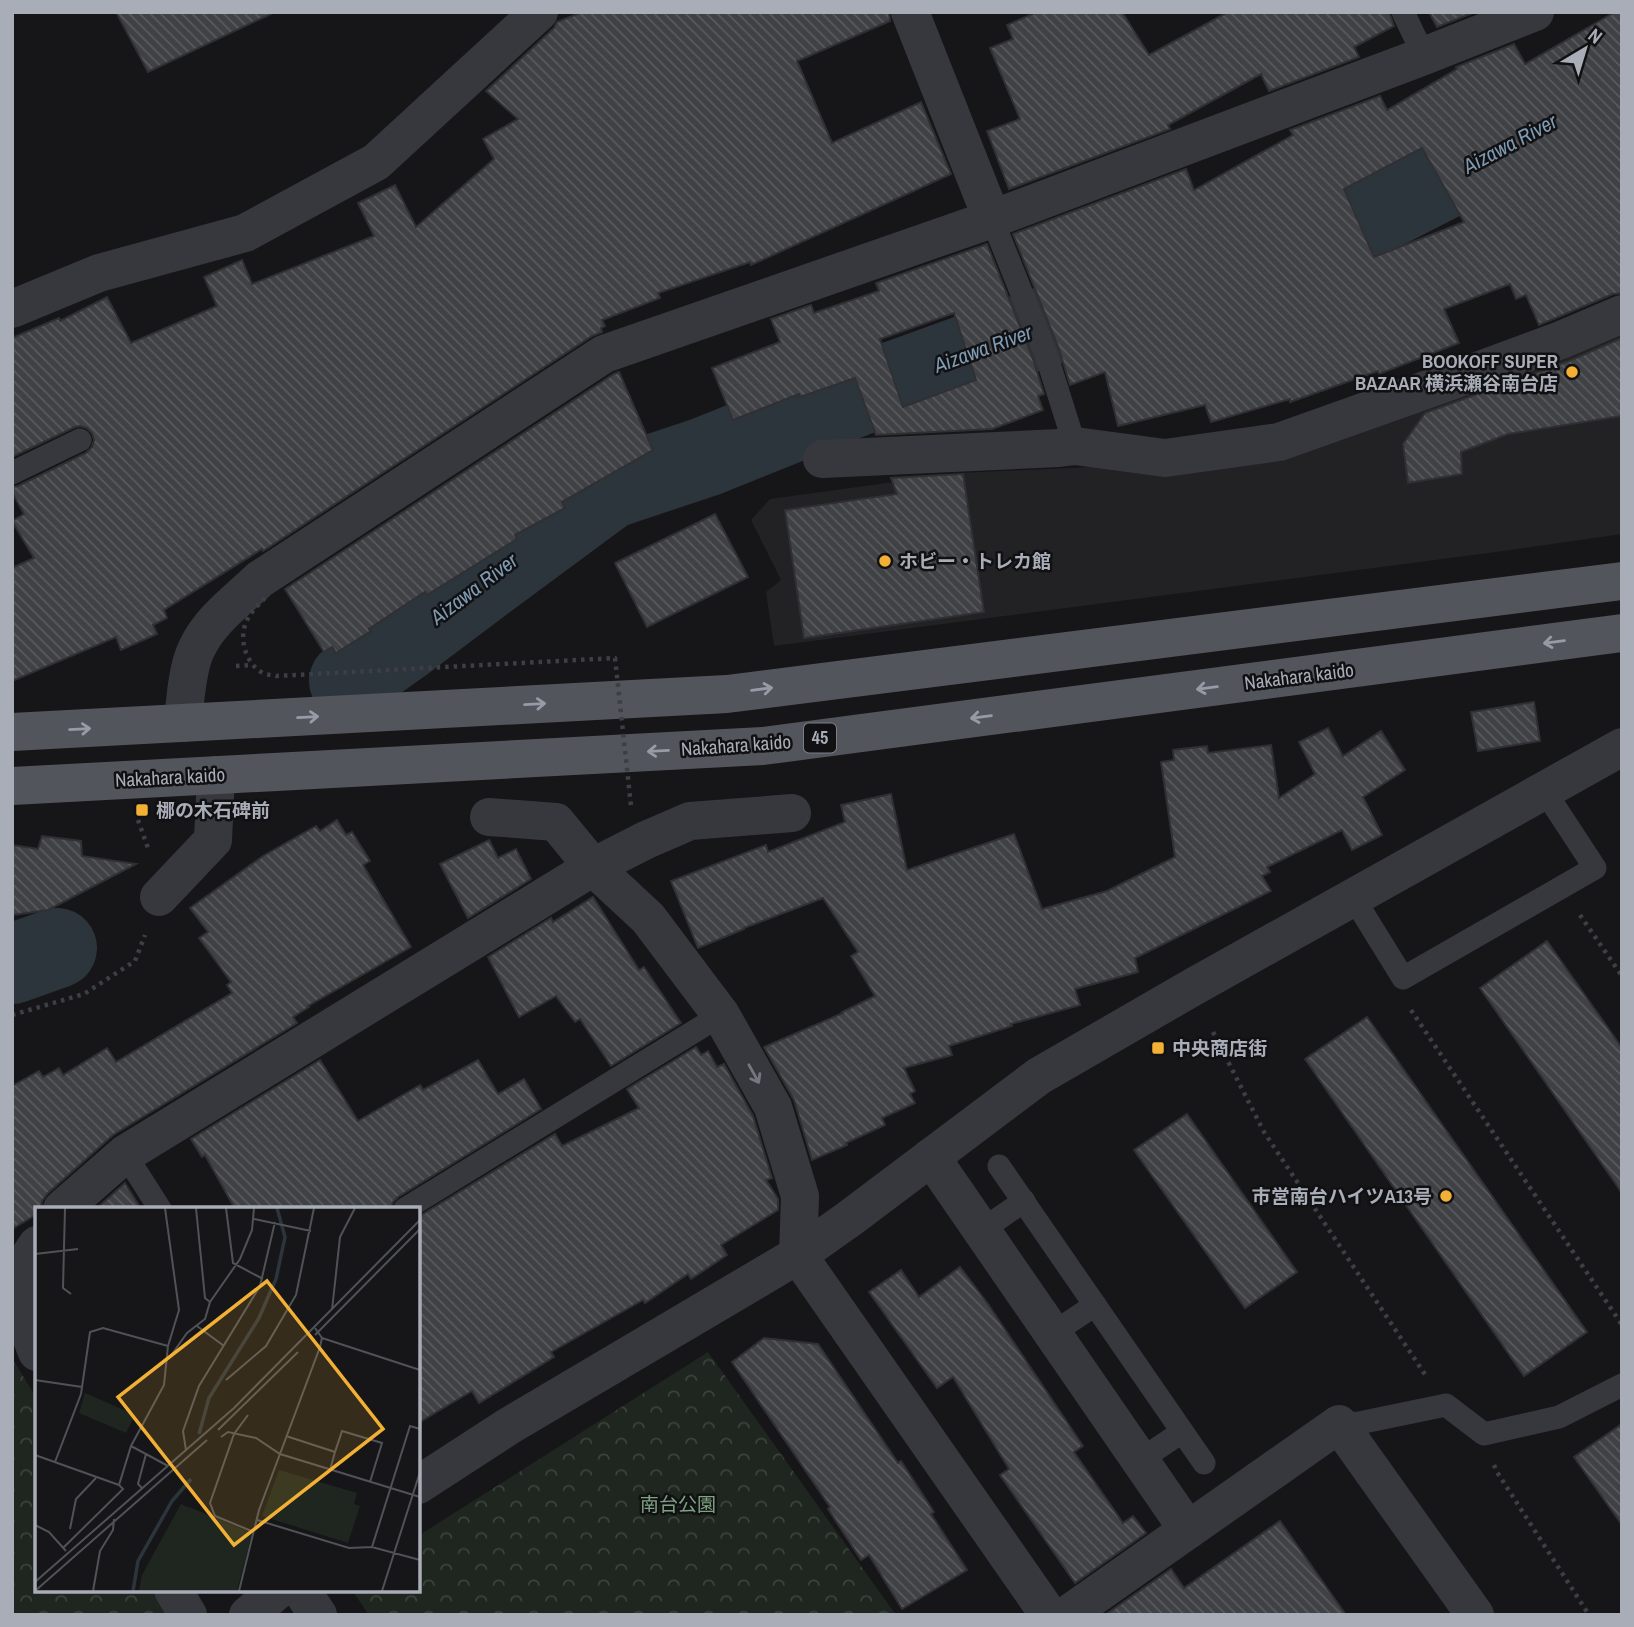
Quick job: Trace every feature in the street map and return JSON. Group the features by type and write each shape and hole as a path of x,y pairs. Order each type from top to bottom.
{"main road":[{"path":"12,732 727,694 1622,580"},
{"name":"Nakahara kaido","path":"12,786 762,746 1622,634"}],"street":[{"path":"910,12 992,219"},
{"path":"183,723 187,685 196,648 217,619 260,579 604,354 992,219 1535,12"},
{"path":"12,309 99,273 245,233 376,162 540,14"},
{"path":"822,459 1075,446 1165,458 1279,442 1562,340 1622,314"},
{"path":"420,1484 509,1426 798,1255 1039,1076 1622,747"},
{"path":"159,897 213,840 216,775"},
{"path":"64,1207 125,1154 593,867 646,839 690,821 792,813"},
{"path":"489,817 556,822 593,867 648,918 721,1014 772,1107 800,1196 798,1255 1049,1615"},
{"path":"931,1157 1188,1530"},
{"path":"35,1248 25,1263 28,1329 35,1347"},
{"path":"1066,1615 1339,1424 1475,1615"},
{"path":"174,1592 188,1615"},
{"path":"248,1615 276,1592"},
{"path":"302,1592 318,1615"}],"lane":[{"path":"1403,12 1424,56"},
{"path":"992,219 1046,354 1075,446"},
{"path":"12,473 80,440"},
{"path":"1353,897 1403,978 1595,868 1544,790"},
{"path":"408,1207 721,1014"},
{"path":"125,1154 159,1207"},
{"path":"999,1166 1204,1463"},
{"path":"982,1230 1024,1201"},
{"path":"1053,1333 1095,1305"},
{"path":"1339,1424 1359,1423 1446,1405 1484,1434 1559,1417 1622,1385"},
{"path":"1140,1460 1182,1432"}],"path":[{"path":"265,598 245,624 242,638 252,665 265,674 276,676 615,657 631,806"},
{"path":"229,667 252,665"},
{"path":"1562,888 1622,976"},
{"path":"12,1015 84,994 135,961 159,897"},
{"path":"1403,978 1399,993 1622,1325"},
{"path":"1213,1032 1264,1132 1446,1405"},
{"path":"1484,1434 1497,1472 1589,1615"}],"shaded area":[{"name":"BOOKOFF SUPER BAZAAR 横浜瀬谷南台店","path":"1622,328 1622,534 774,646 766,592 781,580 751,520 770,499 960,473 1158,464"}],"green space":[{"name":"南台公園","path":"708,1352 896,1615 369,1615 353,1592 420,1592 420,1535"},
{"path":"12,1358 35,1396 35,1592 155,1592 169,1615 12,1615"}],"building":[{"path":"116,12 275,12 148,72"},
{"path":"582,12 889,12 890,21 797,61 832,143 921,102 951,174 751,265 750,262 658,293 660,298 602,320 605,326 601,328 602,332 263,551 262,549 164,610 167,618 153,625 157,634 121,650 116,637 12,681 12,568 34,558 12,521 24,514 12,487 86,453 94,440 87,428 75,427 12,457 12,338 59,318 60,321 107,297 131,343 217,306 204,277 242,260 252,284 374,236 358,203 395,185 416,227 494,159 483,139 518,119 486,91 554,28 557,22"},
{"path":"1037,12 1122,12 1149,55 1228,12 1389,12 1394,26 1354,47 1359,57 1269,91 1261,74 1168,125 1170,129 1009,189 987,131 1020,119 990,48 1013,39 1007,25"},
{"path":"1429,12 1475,12 1437,27"},
{"path":"1615,12 1622,12 1622,293 1613,294 1539,325 1526,295 1516,299 1510,284 1444,309 1459,343 1379,374 1378,371 1290,402 1290,399 1211,422 1205,405 1118,426 1105,372 1070,385 1059,349 1013,234 1186,169 1194,190 1293,135 1290,130 1380,96 1387,110 1457,69 1456,67 1514,44 1525,64","holes":["1422,148 1464,222 1374,257 1344,189"]},
{"path":"987,244 1033,359 1044,394 1038,396 1043,410 992,429 876,435 855,378 800,397 799,394 733,420 712,368 780,342 771,319 811,305 814,313 879,291 876,283","holes":["954,313 976,380 903,407 880,339"]},
{"name":"BOOKOFF SUPER BAZAAR 横浜瀬谷南台店","path":"1622,338 1622,416 1508,434 1461,452 1462,474 1408,483 1403,444 1425,413 1569,361"},
{"path":"619,372 653,450 562,502 565,508 515,535 517,539 427,595 425,592 336,653 332,647 324,652 285,589"},
{"name":"ホビー・トレカ館","path":"963,474 984,612 804,638 785,510 897,494 891,478"},
{"path":"715,514 748,577 647,627 615,563"},
{"path":"1534,702 1540,741 1478,751 1471,712"},
{"path":"1328,728 1343,756 1381,731 1405,770 1363,797 1382,835 1352,850 1342,830 1267,867 1270,872 1262,876 1271,891 1135,958 1138,972 1075,989 1080,1005 1011,1024 1012,1026 949,1046 952,1055 904,1068 915,1091 910,1094 915,1103 882,1118 885,1125 812,1160 794,1100 764,1047 875,996 851,956 858,952 823,898 698,948 671,881 766,845 768,852 845,822 841,805 891,794 907,870 1014,834 1042,909 1107,891 1175,857 1161,762 1174,760 1173,750 1207,746 1208,753 1271,745 1279,798 1315,774 1299,742"},
{"path":"337,820 346,835 352,832 370,861 363,865 411,947 308,1006 293,1017 297,1023 113,1135 48,1193 41,1207 35,1207 35,1215 12,1229 12,1086 39,1071 43,1077 59,1068 63,1075 107,1048 116,1062 232,993 227,985 231,982 199,938 208,932 190,908 263,856 316,826 320,831"},
{"path":"42,836 81,841 82,856 136,864 48,910 12,915 12,845 38,849"},
{"path":"489,840 498,858 516,849 531,879 468,918 440,864"},
{"path":"593,897 639,970 644,967 681,1023 611,1066 580,1019 575,1022 556,996 519,1017 488,957 551,918 553,922"},
{"path":"1547,941 1622,1048 1622,1193 1480,988"},
{"name":"市営南台ハイツA13号","path":"1367,1017 1587,1332 1524,1376 1305,1059"},
{"path":"696,1047 701,1055 708,1051 717,1067 724,1064 753,1116 772,1178 766,1180 778,1199 778,1210 721,1245 727,1255 691,1279 688,1274 645,1303 643,1300 551,1352 554,1357 479,1403 472,1391 420,1422 420,1216 555,1134 562,1146 639,1108 627,1089"},
{"path":"320,1060 358,1121 420,1085 423,1090 478,1060 498,1094 524,1079 541,1109 398,1197 392,1207 234,1207 205,1155 202,1157 191,1139"},
{"path":"1187,1114 1297,1272 1245,1308 1134,1150"},
{"path":"125,1183 140,1207 98,1207"},
{"path":"960,1267 988,1304 1083,1446 1074,1452 1123,1523 1133,1516 1146,1533 1075,1583 1000,1475 1009,1469 953,1377 937,1388 869,1292 901,1270 919,1297"},
{"path":"764,1338 818,1344 898,1463 901,1461 967,1570 902,1609 869,1555 861,1560 828,1509 830,1507 732,1362"},
{"path":"1622,1424 1622,1525 1574,1457"},
{"path":"1280,1521 1346,1615 1105,1615 1171,1569 1184,1588"}],"waterway":[{"name":"Aizawa River","path":"349,681 609,489 705,457 900,379 1218,264 1380,212 1540,130"},
{"name":"Aizawa River","path":"12,964 57,948"}],"place":[{"name":"BOOKOFF SUPER BAZAAR 横浜瀬谷南台店","path":"1572,372"},
{"name":"ホビー・トレカ館","path":"885,561"},
{"name":"梛の木石碑前","path":"142,810"},
{"name":"中央商店街","path":"1158,1048"},
{"name":"市営南台ハイツA13号","path":"1446,1196"}]}
